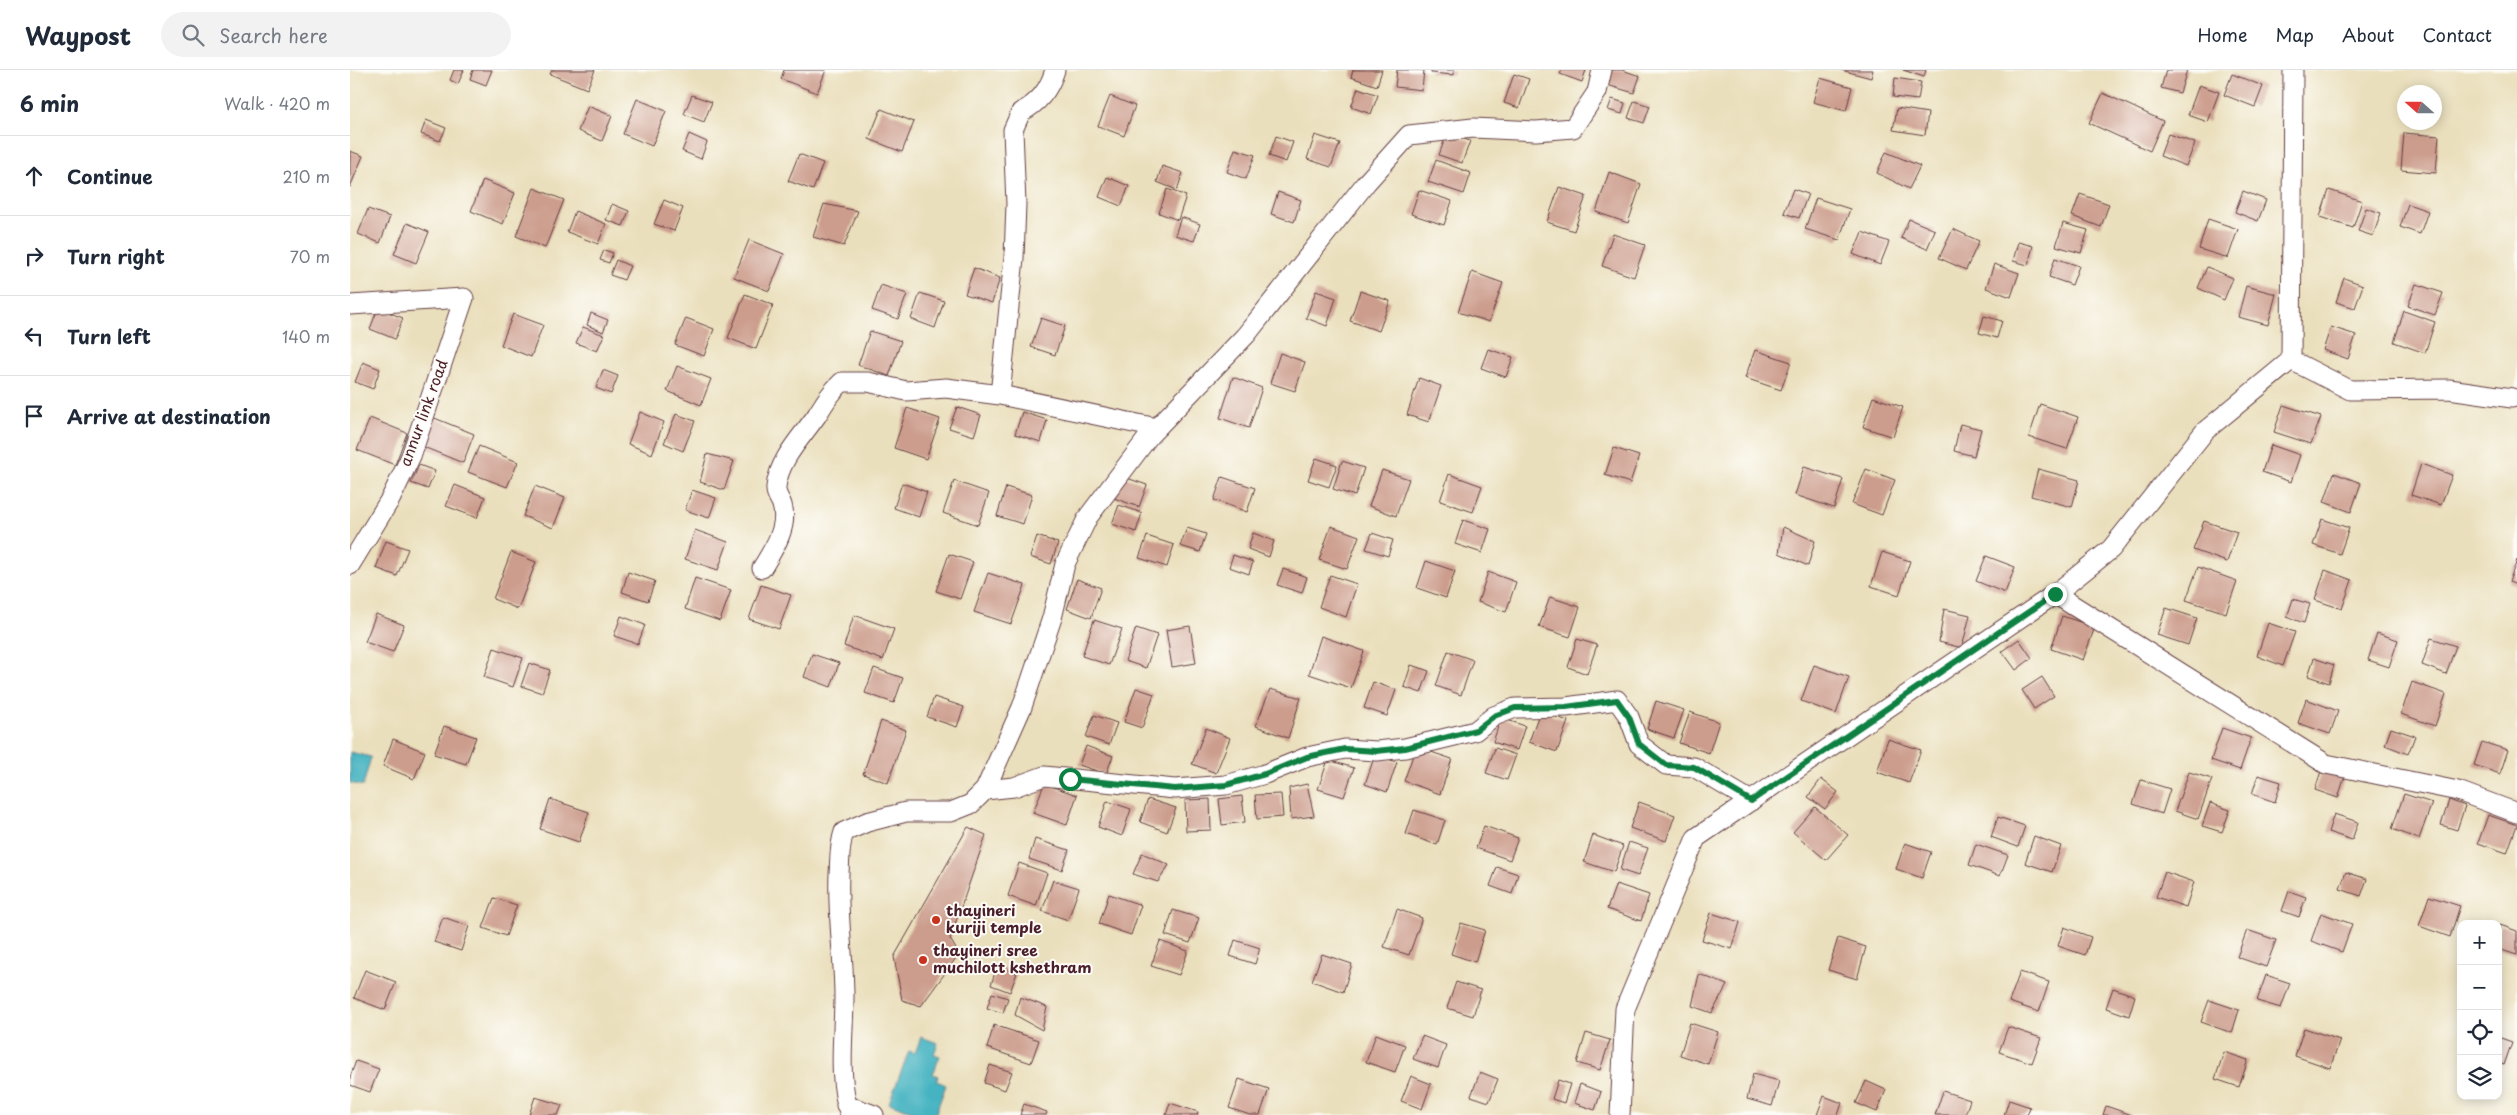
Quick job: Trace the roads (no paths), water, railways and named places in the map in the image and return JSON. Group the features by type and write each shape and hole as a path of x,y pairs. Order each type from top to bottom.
{"street":[{"path":"1000,395 1014,258 1016,204 1013,130 1021,112 1036,104 1047,89 1055,70"},
{"path":"874,1115 848,1110 842,1055 844,996 838,902 840,843 844,832 867,822 906,812 951,812 971,804 985,790 1022,707 1052,618 1065,564 1088,517 1157,428 1246,335 1366,183 1410,135 1473,128 1536,131 1573,128 1597,92 1602,70"},
{"path":"2291,360 2293,70"},
{"name":"annur link road","path":"350,305 464,298 411,456 391,498 350,565"},
{"path":"2291,360 2350,390 2449,389 2512,398"},
{"path":"1620,1115 1625,1009 1696,838 2055,594 2111,549 2205,431 2291,360"},
{"path":"762,568 778,543 783,521 782,505 777,495 776,486 790,450 831,392 842,382 868,382 906,391 946,388 1000,395 1157,428"},
{"path":"2055,594 2326,764 2458,791 2517,813"},
{"path":"985,790 1014,787 1044,776 1175,789 1226,785 1265,774 1317,755 1345,749 1376,751 1405,748 1476,730 1494,716 1515,708 1566,707 1617,700 1629,717 1639,744 1666,765 1694,767 1751,801"}],"water":[{"path":"350,752 371,757 363,786 350,783"},
{"path":"921,1037 938,1043 934,1054 940,1056 933,1074 938,1076 937,1081 946,1085 935,1115 922,1115 889,1103 909,1051 915,1053"}],"place":[{"name":"thayineri kuriji temple","path":"936,920"},
{"name":"thayineri sree muchilott kshethram","path":"923,960"}]}
